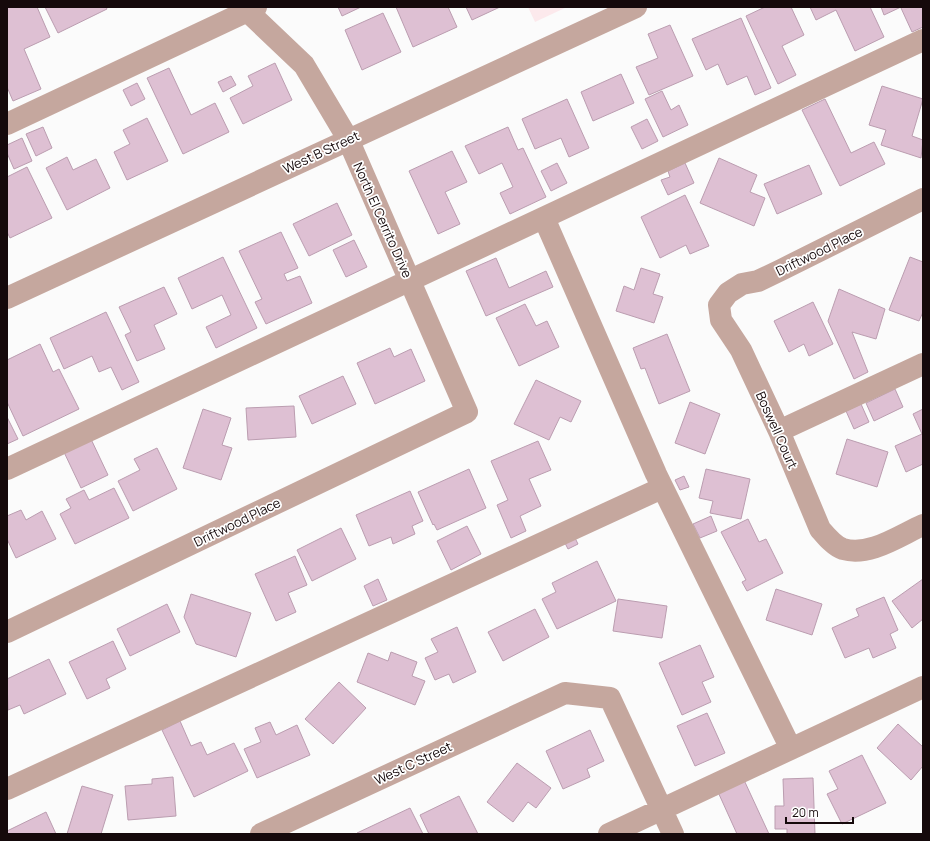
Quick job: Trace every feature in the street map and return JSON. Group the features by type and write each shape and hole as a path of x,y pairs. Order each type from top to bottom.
{"street":[{"name":"West B Street","path":"7,298 636,7"},
{"name":"North El Cerrito Drive","path":"249,8 304,65 348,139 467,412"},
{"path":"7,124 249,8"},
{"path":"7,469 409,279 544,218 923,40"},
{"name":"Driftwood Place","path":"719,305 728,293 742,284 758,281 923,200"},
{"path":"544,218 662,488 791,749"},
{"name":"Boswell Court","path":"719,305 721,320 741,350 779,431 820,529 831,542 843,549 861,550 923,525"},
{"path":"779,431 923,364"},
{"name":"Driftwood Place","path":"7,632 467,412"},
{"path":"7,789 662,488"},
{"path":"609,834 923,687"},
{"name":"West C Street","path":"261,834 565,693 610,698 662,809"},
{"path":"662,809 673,834"}],"shaded area":[{"path":"528,7 567,7 535,22"}],"building":[{"path":"7,7 37,7 50,37 24,49 41,89 13,101 7,87"},
{"path":"45,7 106,7 107,9 58,33"},
{"path":"338,7 361,7 342,16"},
{"path":"396,7 448,7 457,27 413,47"},
{"path":"466,7 500,7 472,20"},
{"path":"765,7 791,7 804,35 782,46 796,75 778,84 746,16"},
{"path":"810,7 870,7 884,37 855,51 836,10 816,20"},
{"path":"881,7 901,7 884,15"},
{"path":"923,7 923,27 912,32 901,8"},
{"path":"383,13 401,52 362,70 345,30"},
{"path":"741,18 771,88 755,95 747,76 727,85 718,64 706,70 692,39"},
{"path":"670,25 693,76 649,95 636,67 658,58 648,34"},
{"path":"275,63 292,100 243,124 230,98 253,86 248,76"},
{"path":"169,68 191,115 215,103 229,132 183,154 147,78"},
{"path":"621,74 634,103 593,121 581,92"},
{"path":"231,76 236,85 223,92 218,82"},
{"path":"137,83 145,99 131,106 123,90"},
{"path":"882,86 923,99 912,136 923,140 921,158 881,145 886,130 869,125"},
{"path":"662,91 671,110 679,105 688,125 663,137 645,99"},
{"path":"567,99 589,148 569,157 561,138 535,149 522,119"},
{"path":"825,99 851,153 874,142 885,164 840,186 802,110"},
{"path":"147,118 168,161 127,180 114,152 130,144 123,130"},
{"path":"647,119 658,141 642,149 631,127"},
{"path":"43,127 52,148 36,156 26,134"},
{"path":"508,127 518,150 523,148 546,197 510,214 500,193 513,187 502,163 479,174 465,146"},
{"path":"22,138 32,161 14,169 7,153 7,145"},
{"path":"452,151 467,182 445,192 460,224 438,234 409,171"},
{"path":"67,157 73,170 96,159 110,188 67,210 46,168"},
{"path":"719,158 757,175 750,192 765,198 754,226 700,203"},
{"path":"557,163 567,183 551,191 541,171"},
{"path":"685,163 694,183 668,195 661,180 670,177 668,171"},
{"path":"809,165 822,194 777,214 764,184"},
{"path":"27,167 52,218 10,238 7,232 7,177"},
{"path":"685,195 709,246 690,254 686,245 660,258 641,217"},
{"path":"337,203 352,235 309,256 293,224"},
{"path":"281,232 298,268 284,274 287,281 300,276 312,303 266,324 255,302 262,299 239,251"},
{"path":"354,240 367,267 346,277 333,250"},
{"path":"223,257 257,328 216,348 206,327 231,315 222,295 192,309 178,278"},
{"path":"910,257 923,262 923,312 919,321 889,310"},
{"path":"496,258 509,288 546,271 553,287 486,316 466,271"},
{"path":"641,268 660,274 653,294 663,297 654,323 616,311 624,286 634,290"},
{"path":"164,287 177,314 154,325 165,349 137,361 125,335 131,332 119,307"},
{"path":"839,289 885,309 876,339 852,332 868,372 854,379 828,321"},
{"path":"813,302 833,344 809,356 804,344 789,352 774,321"},
{"path":"525,304 536,326 547,321 559,347 519,366 496,318"},
{"path":"106,312 139,382 122,390 111,367 99,372 92,356 64,369 50,338"},
{"path":"667,334 690,391 659,404 645,368 641,369 633,348"},
{"path":"40,344 53,372 59,369 79,409 23,436 7,402 7,360"},
{"path":"390,348 394,357 411,349 425,381 375,404 357,363"},
{"path":"343,376 356,404 312,424 299,396"},
{"path":"536,380 581,401 571,422 560,417 549,440 514,424"},
{"path":"895,389 903,407 874,421 866,403"},
{"path":"690,402 720,414 705,454 675,443"},
{"path":"861,404 869,422 854,429 846,411"},
{"path":"294,406 296,437 248,440 246,408"},
{"path":"203,409 231,418 222,445 232,448 221,480 183,468"},
{"path":"923,409 923,464 906,472 895,446 922,434 913,414"},
{"path":"7,417 18,439 7,444"},
{"path":"90,437 108,475 81,488 63,450"},
{"path":"847,439 888,452 877,487 836,474"},
{"path":"538,441 551,470 529,479 541,506 520,516 526,531 511,538 497,505 508,500 491,461"},
{"path":"157,448 177,489 133,511 118,481 140,470 134,459"},
{"path":"469,469 486,508 437,530 434,524 433,525 418,492"},
{"path":"706,469 750,479 741,519 710,513 713,501 699,498"},
{"path":"684,476 689,487 680,490 675,480"},
{"path":"114,488 129,518 75,544 60,514 71,508 66,499 84,490 89,500"},
{"path":"410,491 423,521 412,526 415,534 393,544 391,537 369,546 356,515"},
{"path":"21,510 26,520 42,511 56,539 16,558 7,539 7,516"},
{"path":"711,516 717,531 700,538 693,524"},
{"path":"748,519 759,542 766,539 783,573 747,591 742,582 746,580 721,532"},
{"path":"467,526 481,554 451,570 437,541"},
{"path":"341,528 356,559 312,581 297,550"},
{"path":"574,536 578,544 568,549 564,541"},
{"path":"295,556 307,585 288,593 296,612 276,621 255,574"},
{"path":"597,561 616,601 557,629 542,599 556,592 552,583"},
{"path":"378,579 387,600 373,606 364,586"},
{"path":"923,579 923,619 912,628 892,601"},
{"path":"776,589 822,604 812,635 766,620"},
{"path":"191,594 251,613 236,657 196,644 184,617"},
{"path":"884,597 898,630 890,634 896,648 873,658 869,648 845,658 832,628 859,616 856,609"},
{"path":"618,599 667,606 662,638 613,631"},
{"path":"167,604 180,632 130,656 117,629"},
{"path":"535,609 549,637 503,661 488,632"},
{"path":"457,627 476,672 453,683 449,674 435,680 425,658 438,652 431,639"},
{"path":"113,641 126,669 106,679 110,688 87,699 69,662"},
{"path":"700,645 714,677 702,682 711,702 682,715 659,663"},
{"path":"391,652 417,662 412,676 425,681 415,705 357,682 368,653 388,661"},
{"path":"49,659 66,694 24,714 20,705 8,710 7,679"},
{"path":"339,682 366,708 333,744 305,719"},
{"path":"707,713 725,753 695,766 677,726"},
{"path":"180,721 191,746 201,742 207,755 234,743 248,771 194,797 162,730"},
{"path":"270,722 276,735 297,725 310,755 257,778 244,749 261,742 255,728"},
{"path":"898,724 923,747 923,766 911,780 877,748"},
{"path":"590,730 604,761 587,769 590,777 563,789 546,751"},
{"path":"862,755 886,803 842,824 827,794 838,789 829,771"},
{"path":"517,763 551,788 536,808 528,802 513,822 487,802"},
{"path":"173,777 176,816 128,820 125,786 152,784 152,779"},
{"path":"813,778 815,834 787,834 787,829 775,829 775,806 784,806 783,779"},
{"path":"744,780 769,834 737,834 718,792"},
{"path":"82,786 113,795 101,834 67,834"},
{"path":"459,796 478,834 429,834 420,815"},
{"path":"410,808 423,834 357,833"},
{"path":"46,812 56,834 7,834 7,831"}]}
